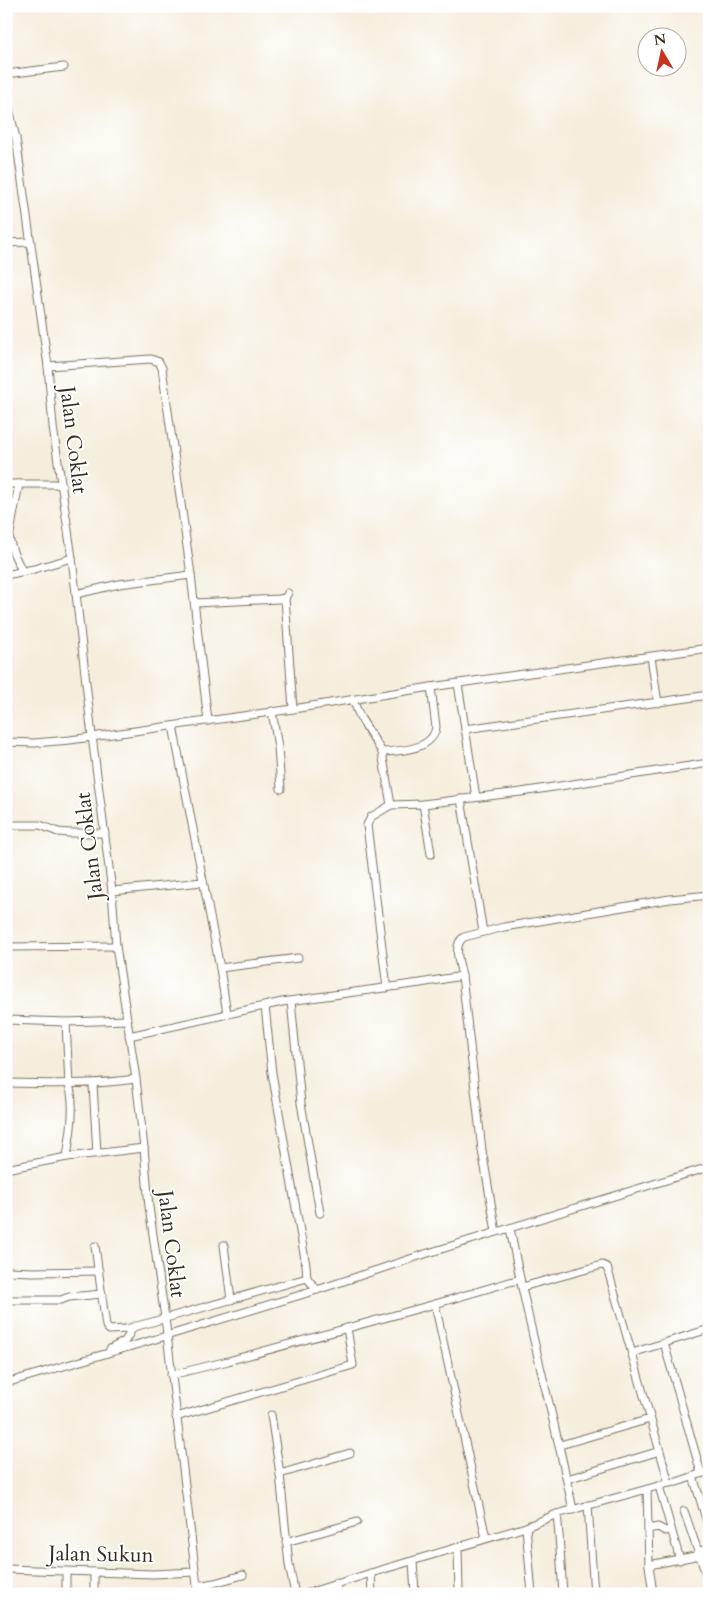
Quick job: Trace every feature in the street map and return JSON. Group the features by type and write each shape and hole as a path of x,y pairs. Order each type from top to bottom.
{"street":[{"path":"6,74 64,66"},
{"name":"Jalan Coklat","path":"6,96 16,138 48,366 112,891 116,946 136,1079 144,1148 148,1207 164,1318 198,1594"},
{"path":"6,243 30,242"},
{"path":"48,366 151,359 159,362 162,368 195,603 208,721"},
{"path":"6,484 55,484 62,486"},
{"path":"19,484 9,538 12,552 22,572"},
{"path":"6,575 72,558"},
{"path":"76,594 119,584 191,574"},
{"path":"195,603 279,599 287,595 292,709"},
{"path":"6,742 58,742 709,648"},
{"path":"651,657 658,703"},
{"path":"458,684 476,797"},
{"path":"382,752 421,746 428,742 436,727 431,687"},
{"path":"465,729 709,695"},
{"path":"354,700 360,717 382,752 391,805"},
{"path":"272,711 278,747 281,789"},
{"path":"173,726 204,882 227,1014"},
{"path":"387,988 367,825 371,817 391,805 423,804 521,792 709,764"},
{"path":"461,799 483,932"},
{"path":"423,804 431,854"},
{"path":"6,825 40,825 58,832 69,833 105,832"},
{"path":"112,891 204,882"},
{"path":"496,1232 482,1150 458,949 460,939 464,936 504,927 670,899 709,895"},
{"path":"6,947 116,946"},
{"path":"220,968 298,958"},
{"path":"129,1036 291,1001 462,976"},
{"path":"291,1001 301,1103 320,1213"},
{"path":"265,1006 272,1073 284,1144 292,1176 307,1278 317,1290"},
{"path":"6,1020 66,1025 127,1020"},
{"path":"66,1025 69,1085 72,1093 67,1157"},
{"path":"6,1083 69,1085 136,1079"},
{"path":"93,1084 97,1154"},
{"path":"6,1169 67,1157 144,1148"},
{"path":"6,1382 166,1336 317,1290 496,1232 708,1169"},
{"path":"510,1228 527,1315 560,1446 573,1510"},
{"path":"224,1245 231,1300"},
{"path":"95,1246 106,1326 109,1330 126,1329 307,1278"},
{"path":"522,1287 606,1265 669,1483"},
{"path":"6,1271 99,1272"},
{"path":"171,1375 203,1368 435,1304 520,1278"},
{"path":"6,1300 61,1300 69,1297 102,1294"},
{"path":"435,1304 486,1538"},
{"path":"59,1368 74,1360 120,1344 128,1337 134,1326"},
{"path":"176,1417 353,1365 346,1328"},
{"path":"632,1353 709,1329"},
{"path":"304,1594 370,1572 526,1527 557,1514 677,1482 705,1472 664,1343"},
{"path":"271,1415 280,1474 289,1565 295,1594"},
{"path":"560,1446 650,1419"},
{"path":"567,1478 660,1451"},
{"path":"280,1474 350,1454"},
{"path":"693,1476 709,1529"},
{"path":"659,1486 680,1560"},
{"path":"647,1490 649,1565 653,1594"},
{"path":"588,1505 594,1594"},
{"path":"684,1510 709,1583"},
{"path":"557,1514 563,1594"},
{"path":"286,1542 357,1522"},
{"path":"526,1527 532,1594"},
{"path":"648,1529 658,1527 665,1531 671,1530"},
{"path":"458,1548 459,1594"},
{"path":"649,1565 680,1560 709,1549"},
{"path":"413,1561 415,1594"},
{"name":"Jalan Sukun","path":"6,1569 153,1574 195,1572"},
{"path":"66,1572 66,1594"},
{"path":"94,1572 94,1594"},
{"path":"370,1572 372,1594"},
{"path":"197,1586 243,1575"},
{"path":"336,1584 337,1594"}]}
